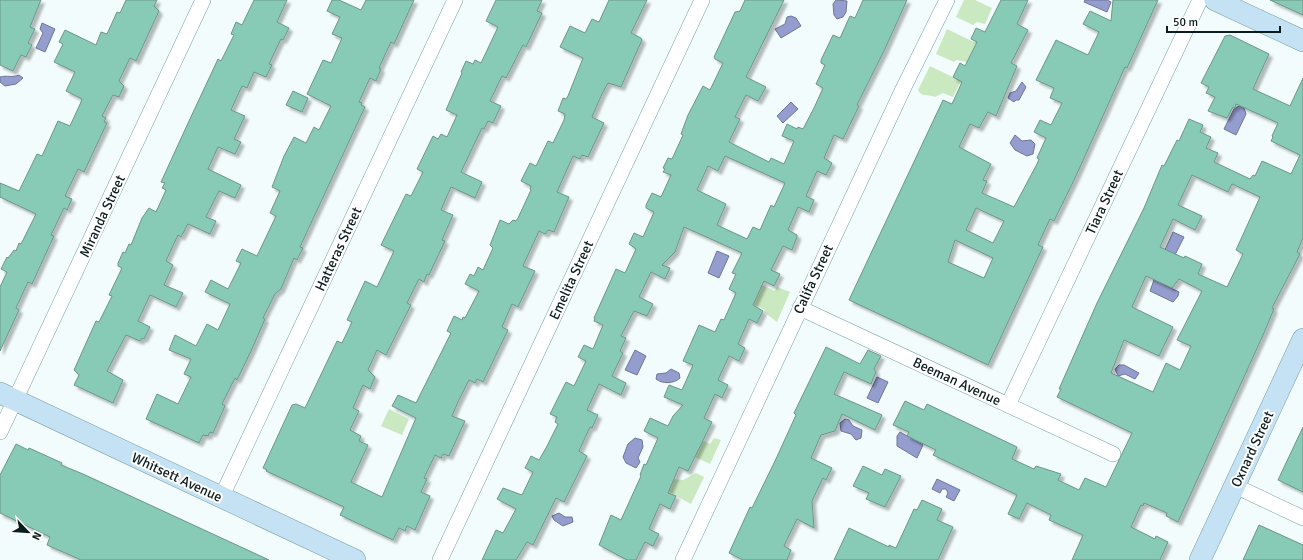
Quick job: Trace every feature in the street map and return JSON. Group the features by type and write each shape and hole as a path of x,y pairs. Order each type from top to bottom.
{"main road":[{"path":"1215,0 1303,41"},
{"name":"Oxnard Street","path":"1200,560 1303,339"},
{"name":"Whitsett Avenue","path":"8,396 221,498 355,560"}],"street":[{"name":"Miranda Street","path":"0,432 8,396 203,0"},
{"name":"Hatteras Street","path":"221,498 455,0"},
{"name":"Emelita Street","path":"440,560 702,0"},
{"name":"Califa Street","path":"682,560 947,0"},
{"name":"Tiara Street","path":"1008,405 1200,0"},
{"name":"Beeman Avenue","path":"800,308 1113,454"},
{"path":"1234,486 1303,518"}],"green space":[{"path":"964,0 975,0 992,8 985,24 977,22 973,25 956,17"},
{"path":"947,29 976,43 967,62 957,60 954,62 936,54"},
{"path":"930,66 961,81 953,97 943,93 935,97 924,95 918,90"},
{"path":"762,285 775,291 777,287 790,292 777,322 764,312 765,310 753,304"},
{"path":"389,409 409,419 402,435 381,426"},
{"path":"714,438 721,440 710,464 684,452 704,441 710,444"},
{"path":"696,473 704,477 691,504 665,490 674,479 683,480"}],"water":[{"path":"836,0 847,1 846,12 843,17 837,19 834,15 833,4"},
{"path":"1085,0 1107,0 1111,2 1107,12 1084,2"},
{"path":"791,16 796,18 801,26 781,38 775,29 785,24 787,17"},
{"path":"42,23 55,29 45,52 36,48 43,33 40,29"},
{"path":"19,75 23,78 16,84 5,86 0,82 0,77"},
{"path":"1022,82 1026,87 1019,100 1014,102 1008,98 1010,93 1016,91"},
{"path":"791,102 798,109 783,123 777,116"},
{"path":"1239,106 1244,108 1246,114 1236,135 1224,129 1234,109"},
{"path":"1015,135 1022,141 1031,140 1035,144 1033,154 1027,156 1015,150 1010,143"},
{"path":"1173,232 1184,237 1173,259 1164,252"},
{"path":"717,251 729,256 719,278 708,273"},
{"path":"1154,280 1179,292 1178,296 1173,302 1150,291"},
{"path":"635,350 646,356 637,375 625,370"},
{"path":"1119,365 1124,365 1139,373 1135,379 1125,374 1118,376 1115,369"},
{"path":"671,369 679,373 680,378 668,383 661,382 656,379 657,374 666,373"},
{"path":"877,377 888,382 878,403 867,398"},
{"path":"845,419 849,420 853,426 862,430 861,438 856,440 851,434 841,431 840,423"},
{"path":"900,432 923,445 917,458 897,446 897,436"},
{"path":"635,438 642,440 643,447 638,458 640,462 636,468 626,463 623,457 628,444"},
{"path":"937,479 960,490 954,501 946,497 948,493 946,489 942,489 940,493 932,489"},
{"path":"559,513 565,517 572,517 573,522 563,526 554,520 552,516"}],"building":[{"path":"0,0 41,0 30,27 35,29 28,43 32,45 26,57 21,55 13,71 0,65"},
{"path":"126,0 157,0 154,6 159,11 136,61 130,58 119,81 124,86 119,97 113,95 102,116 106,118 104,122 107,123 84,172 78,169 65,196 72,199 67,210 64,208 51,235 54,236 32,284 28,282 16,308 19,310 0,351 0,287 7,272 1,269 7,257 8,258 14,250 16,251 19,243 21,244 36,214 0,197 0,183 19,191 37,154 42,156 58,121 70,126 81,102 82,99 66,91 75,72 54,62 63,44 59,42 65,30 96,45 101,32 107,34 117,12 120,13"},
{"path":"254,0 287,0 277,22 289,28 283,40 281,39 269,64 272,65 266,77 254,72 247,88 242,86 231,110 245,116 234,139 241,142 235,154 218,147 208,169 241,185 235,198 219,191 206,217 216,221 210,234 188,224 181,237 178,235 166,261 173,265 164,285 183,293 176,307 150,295 138,321 150,327 144,339 142,338 140,341 126,335 107,371 123,380 113,403 74,385 79,375 74,370 96,321 99,322 112,296 109,295 122,268 118,266 118,263 123,252 125,253 129,244 131,245 142,218 149,208 156,212 166,190 162,188 165,183 161,182 189,121 218,59 221,61 234,35 231,34 236,22 242,25"},
{"path":"332,0 339,0 361,10 366,0 414,0 394,44 391,42 379,68 381,69 376,81 370,78 359,102 365,107 300,247 303,248 297,260 294,258 281,289 275,294 263,318 265,319 252,349 237,380 235,378 222,404 225,406 213,433 210,432 208,436 203,435 199,443 146,419 157,394 178,404 191,377 184,374 191,359 169,350 175,335 196,346 207,324 218,330 230,304 205,292 211,280 228,289 241,263 236,261 242,249 257,256 276,216 270,213 280,191 272,187 284,156 294,137 306,143 314,127 319,130 331,106 307,94 323,60 331,63 342,38 332,34 340,17 327,11"},
{"path":"496,0 542,0 537,11 542,13 526,47 523,45 506,78 502,76 490,101 501,106 493,123 488,121 484,129 482,128 461,172 482,182 475,198 451,187 441,210 453,215 442,240 445,241 429,275 427,274 424,282 419,279 407,303 411,305 386,355 377,350 368,370 375,377 370,389 363,385 353,408 359,411 350,430 361,436 359,441 368,445 351,482 382,497 416,418 392,406 398,395 416,403 451,333 447,331 454,316 462,320 463,317 465,318 479,291 465,284 470,274 474,276 478,267 483,270 493,248 490,245 500,220 509,224 513,220 516,221 518,218 531,190 531,186 521,181 530,163 536,166 548,141 553,143 564,120 565,114 558,111 563,98 566,99 568,96 583,58 560,47 570,26 585,33 592,19 599,22 609,0 647,0 631,33 642,40 621,87 608,83 592,117 604,123 588,157 582,155 580,159 573,156 557,192 569,197 554,232 548,230 545,234 539,231 523,266 535,271 518,307 512,304 502,327 508,330 483,382 477,379 475,383 469,380 458,402 452,416 465,421 449,456 443,454 441,458 435,455 424,478 427,479 421,492 430,496 415,530 407,526 405,531 399,528 393,540 340,515 344,507 266,471 267,470 263,468 292,405 296,404 305,408 337,341 342,343 352,322 347,320 365,281 377,287 394,251 381,245 406,194 411,196 423,172 417,169 433,136 438,139 441,134 447,137 457,115 446,110 466,61 473,64 475,60 481,63 498,27 486,21"},
{"path":"745,0 784,0 746,77 766,87 758,101 746,95 735,117 740,119 729,142 769,162 771,158 784,164 794,141 782,136 787,124 797,129 798,127 803,129 814,108 823,88 816,84 825,65 821,63 821,60 833,35 840,38 850,16 855,18 863,0 907,0 857,105 859,106 843,139 834,135 824,158 832,163 826,175 817,171 806,196 814,200 809,212 798,207 788,230 797,235 792,250 783,246 771,270 780,274 774,286 764,281 753,305 763,311 757,323 749,319 738,344 745,348 739,361 729,356 718,380 728,385 722,398 715,394 704,418 712,422 688,471 679,467 668,493 676,496 670,509 660,504 649,529 659,534 653,546 645,542 636,560 627,560 599,545 611,515 621,520 641,476 640,475 644,464 646,465 658,438 644,431 650,418 668,426 673,416 683,405 664,397 669,385 682,390 693,365 683,361 699,325 715,332 721,319 724,320 736,293 729,289 736,274 732,273 742,253 684,227 675,252 662,265 670,268 665,279 651,272 639,297 653,304 647,316 634,311 621,336 626,338 620,351 623,353 612,376 626,383 621,395 599,384 587,410 598,415 592,428 590,427 579,451 587,456 564,502 556,498 533,545 527,542 516,560 482,560 496,530 503,533 516,509 497,499 503,488 522,495 533,472 525,468 531,456 539,460 558,424 555,422 557,417 550,414 566,382 574,386 586,361 578,357 584,345 593,349 603,325 594,321 594,318 616,269 625,273 636,249 629,244 634,233 643,237 654,212 646,208 646,205 652,193 661,197 671,175 663,172 665,169 663,168 668,158 672,159 683,135 681,134 688,115 703,86 710,90 723,63 714,57 735,12 740,11","holes":["725,156 785,183 774,207 771,205 760,230 753,227 747,239 717,225 726,204 697,190 708,166 718,171"]},
{"path":"1001,0 1028,0 1017,24 1028,30 1011,63 1017,66 996,116 988,112 979,128 970,124 959,147 991,164 983,180 987,181 982,193 1014,207 1037,164 1039,159 1037,158 1046,138 1034,132 1040,120 1051,125 1062,103 1050,98 1054,88 1036,80 1056,40 1088,55 1099,32 1083,24 1090,11 1111,21 1113,0 1158,0 1127,68 1125,67 1054,221 1050,219 1038,245 1043,247 988,365 849,300 943,100 952,104 962,82 953,77 960,63 965,66 977,42 971,39 976,28 985,32","holes":["976,208 1004,221 993,243 966,230","955,240 993,258 984,278 948,262"]},
{"path":"1270,0 1303,0 1303,15"},
{"path":"1230,35 1269,54 1253,89 1290,106 1303,78 1303,238 1297,252 1300,254 1272,308 1274,309 1264,333 1178,522 1166,516 1167,513 1144,503 1143,506 1141,505 1131,527 1155,539 1156,536 1168,542 1160,560 1072,560 1083,535 1049,520 1051,515 1027,503 1019,519 1008,514 1017,495 933,455 936,450 907,436 909,432 893,425 905,401 924,410 927,404 1017,447 1012,459 1034,469 1036,466 1061,474 1058,480 1079,490 1085,478 1106,487 1132,433 1057,397 1061,389 1059,389 1097,303 1144,208 1162,165 1164,166 1177,140 1179,141 1189,119 1203,125 1200,132 1211,137 1206,148 1218,153 1214,162 1250,179 1253,175 1255,176 1262,161 1291,174 1300,155 1271,141 1278,123 1236,104 1235,108 1233,107 1227,118 1208,111 1215,97 1206,93 1209,87 1201,83 1225,36","holes":["1192,175 1228,192 1232,184 1260,197 1236,250 1243,254 1227,287 1198,274 1202,264 1160,247 1173,219 1195,230 1202,216 1178,205","1146,276 1172,288 1179,279 1202,291 1177,340 1191,346 1180,370 1166,363 1153,392 1111,373 1124,340 1159,356 1173,327 1132,307"]},
{"path":"293,91 308,98 302,112 286,105"},
{"path":"826,347 860,364 868,350 881,356 874,369 876,372 871,384 844,372 834,394 882,415 875,430 842,414 835,431 821,435 811,458 832,468 826,480 823,478 812,501 814,528 797,519 784,546 791,550 787,560 743,560 729,553 750,507 752,508 775,461 796,415 794,413"},
{"path":"1303,427 1303,492 1278,480"},
{"path":"16,444 28,450 29,448 62,463 61,465 269,560 81,560 47,545 50,537 0,513 0,475"},
{"path":"863,466 882,475 885,469 901,476 885,507 866,499 869,493 853,486"},
{"path":"922,500 942,509 937,520 953,527 938,560 834,560 849,528 889,547 889,545 896,548 914,509 917,510"},
{"path":"1259,525 1303,545 1303,560 1243,560"}]}
